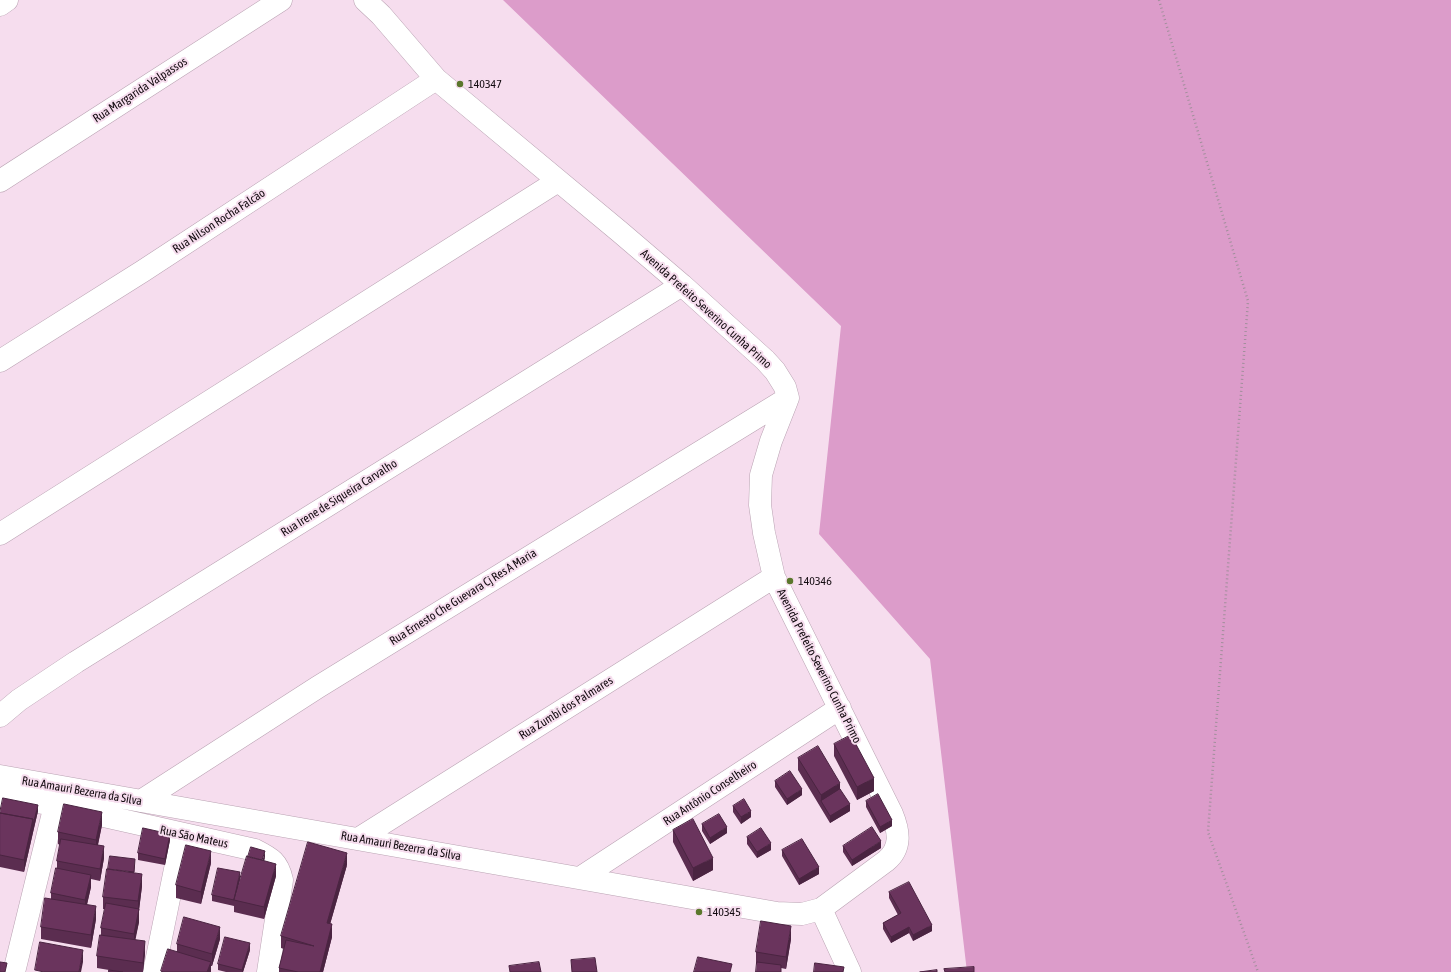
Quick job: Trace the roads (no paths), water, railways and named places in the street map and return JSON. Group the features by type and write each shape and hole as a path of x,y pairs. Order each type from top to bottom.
{"street":[{"path":"0,5 7,0"},
{"name":"Rua Margarida Valpassos","path":"0,181 281,0"},
{"name":"Avenida Prefeito Severino Cunha Primo","path":"365,0 381,15 436,79 682,285 765,360 785,387 788,398 771,441 761,475 760,505 764,533 774,577 897,824 898,835 895,852 892,856 811,911"},
{"name":"Rua Nilson Rocha Falcão","path":"0,361 143,271 436,79"},
{"path":"0,534 558,181"},
{"name":"Rua Irene de Siqueira Carvalho","path":"0,716 19,700 76,662 682,285"},
{"name":"Rua Ernesto Che Guevara Cj Res A Maria","path":"141,801 318,687 788,398"},
{"name":"Rua Zumbi dos Palmares","path":"358,838 774,577"},
{"name":"Rua Antônio Conselheiro","path":"580,878 840,708"},
{"name":"Rua Amauri Bezerra da Silva","path":"0,776 777,913 811,911"},
{"name":"Rua São Mateus","path":"0,796 55,806 255,850 266,856 275,863 280,870 282,880 268,972"},
{"path":"14,972 55,806"},
{"path":"154,972 182,835"},
{"path":"811,911 850,972"}],"place":[{"name":"140347","path":"460,84"},
{"name":"140346","path":"790,581"},
{"name":"140345","path":"699,912"}]}
